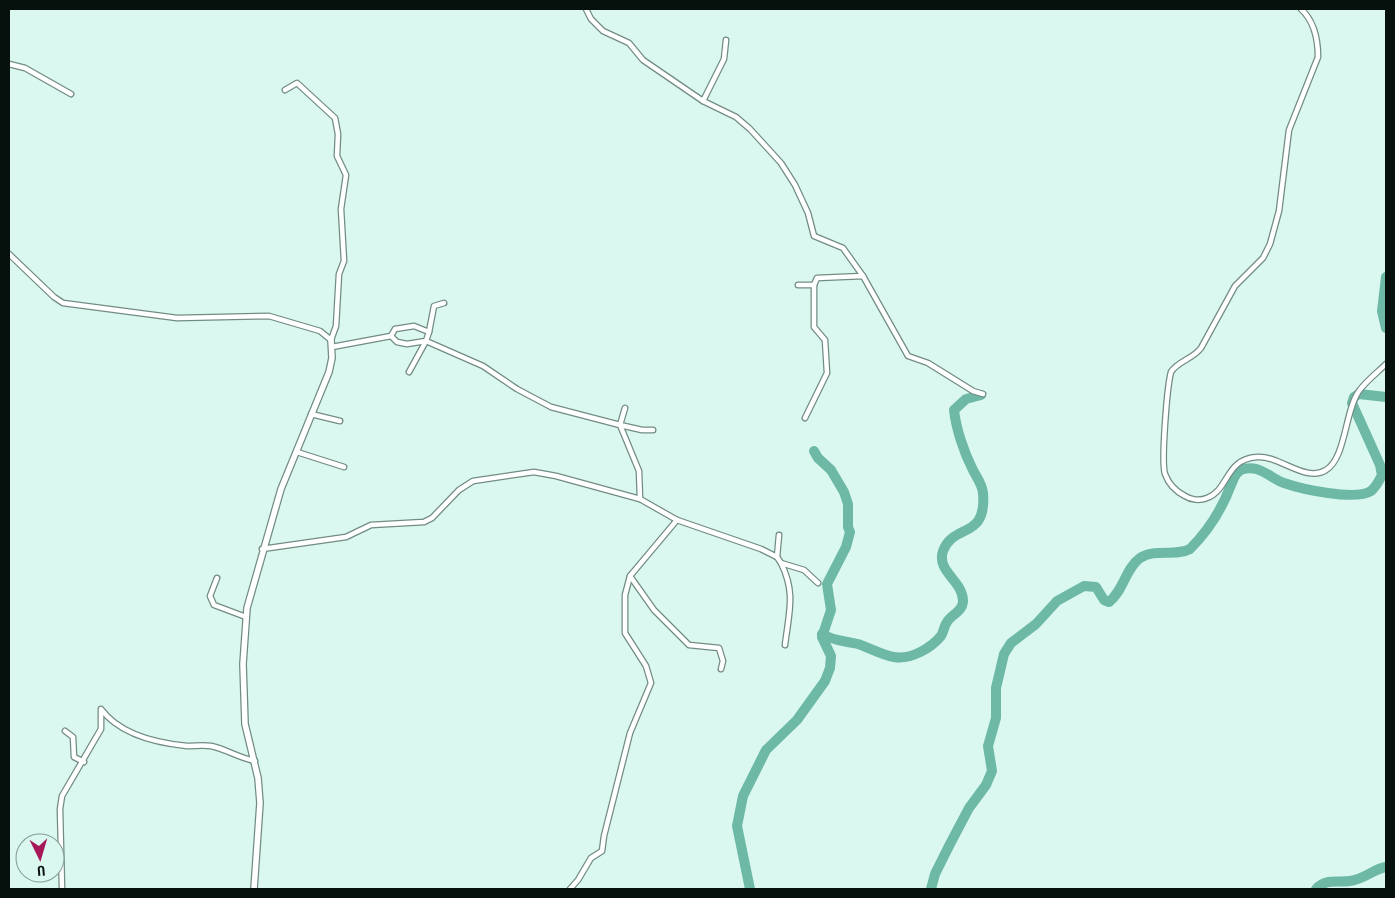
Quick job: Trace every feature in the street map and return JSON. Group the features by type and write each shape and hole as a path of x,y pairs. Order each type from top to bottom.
{"street":[{"path":"586,9 599,28 614,38 629,43 640,58 703,101 736,117 764,143 781,163 795,185 808,213 812,234 816,238 843,248 863,276 908,356 928,363 974,391 983,394"},
{"path":"1301,9 1309,16 1318,46 1318,56 1289,130 1275,230 1266,252 1235,286 1197,354 1174,366 1171,372 1163,463 1170,485 1178,493 1199,500 1214,494 1236,463 1247,458 1271,458 1295,469 1318,474 1327,470 1336,458 1359,391 1386,364"},
{"path":"703,101 721,68 726,40"},
{"path":"9,64 25,68 71,94"},
{"path":"254,889 260,803 254,761 245,724 243,672 249,595 281,489 329,372 336,326 339,274 344,261 341,209 346,182 345,171 337,156 336,124 331,113 297,83 284,90"},
{"path":"9,254 63,304 177,318 269,316 324,332 332,343"},
{"path":"805,418 827,373 825,340 814,326 814,285 817,278 863,276"},
{"path":"798,285 814,285"},
{"path":"409,372 426,341 434,306 444,303"},
{"path":"391,336 395,328 408,326 429,332"},
{"path":"332,343 391,336"},
{"path":"391,336 397,342 408,344 426,341 483,366 529,396 551,407 642,430 653,430"},
{"path":"625,408 620,425 639,471 640,499"},
{"path":"312,414 340,421"},
{"path":"297,452 344,467"},
{"path":"262,549 346,537 372,525 424,522 432,518 459,490 480,478 541,473 640,499 678,520 726,535 777,557 781,562 791,591 785,645"},
{"path":"570,889 578,880 591,858 602,851 604,836 629,738 651,683 646,666 625,633 625,595 630,576 678,520"},
{"path":"777,557 779,535"},
{"path":"781,562 804,570 818,583"},
{"path":"630,576 654,610 689,645 719,648 722,661 721,669"},
{"path":"218,578 210,596 214,604 246,617"},
{"path":"101,729 101,709 112,722 144,738 181,745 210,746 240,758 254,761"},
{"path":"61,833 62,796 84,762 101,729 106,724 112,722"},
{"path":"65,731 73,736 74,757 84,762"}],"waterway":[{"path":"1386,277 1382,311 1386,328"},
{"path":"931,889 935,874 950,844 969,808 986,785 992,771 988,746 996,718 996,688 1004,654 1011,643 1036,624 1057,601 1084,586 1096,587 1104,600 1109,602 1118,592 1131,568 1140,558 1146,555 1190,549 1214,519 1237,473 1241,470 1253,468 1284,483 1328,493 1353,495 1371,491 1382,475 1380,465 1352,403 1354,397 1359,394 1386,397"},
{"path":"822,634 858,644 890,656 907,657 926,649 937,640 949,619 961,608 963,602 962,595 943,565 943,551 948,542 975,525 980,518 983,508 983,493 963,448 954,410 966,399 981,395"},
{"path":"750,889 737,826 743,796 766,750 797,720 825,681 830,668 831,656 822,637 831,610 827,584 846,547 850,532 848,527 848,504 844,492 831,470 818,458 814,451"},
{"path":"1316,889 1324,883 1355,880 1386,867"}]}
